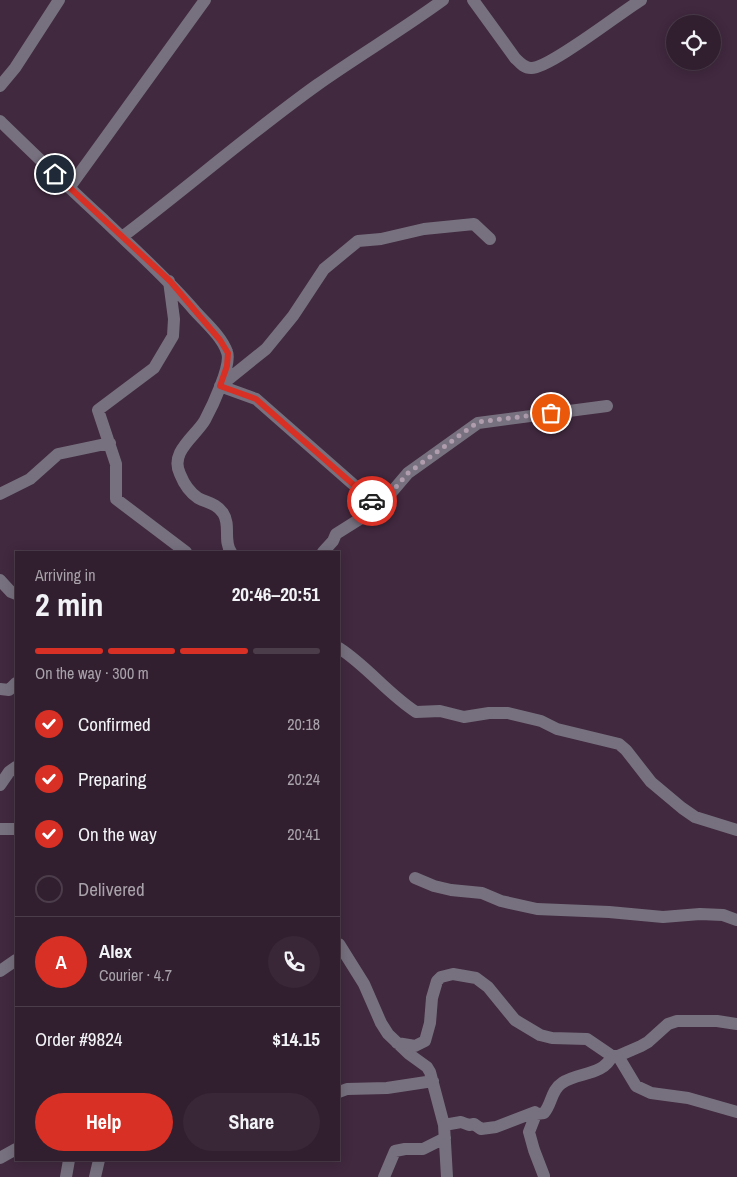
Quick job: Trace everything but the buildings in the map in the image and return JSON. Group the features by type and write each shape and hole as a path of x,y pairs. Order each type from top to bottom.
{"street":[{"path":"0,86 15,68 59,0"},
{"path":"69,188 205,0"},
{"path":"122,237 190,184 222,156 317,85 443,0"},
{"path":"473,0 515,58 523,66 532,68 542,65 583,41 641,0"},
{"path":"617,0 626,9"},
{"path":"0,121 170,281 220,340 228,353 227,366 220,386 205,421 180,452 178,470 188,489 199,498 213,503 222,512 227,520 228,548 230,551"},
{"path":"220,386 266,349 293,316 324,269 358,241 381,239 424,229 474,224 490,238"},
{"path":"170,281 174,318 173,336 154,368 98,410 116,464 116,498 185,551"},
{"path":"220,386 256,399 379,507"},
{"path":"324,551 333,541 336,534 379,507 408,473 478,422 607,406"},
{"path":"0,494 30,479 58,454 110,443"},
{"path":"0,580 10,592 15,594"},
{"path":"340,649 416,712 440,711 464,717 489,713 508,713 541,722 557,729 619,744 651,782 694,817 715,825 737,830"},
{"path":"0,689 9,690 15,685"},
{"path":"0,785 9,772 15,768"},
{"path":"0,829 15,829"},
{"path":"415,878 434,886 451,890 482,893 500,900 537,909 609,912 663,917 700,914 723,915 737,920"},
{"path":"340,946 364,984 381,1023 388,1034 397,1044 427,1067 433,1081 444,1125 447,1177"},
{"path":"0,971 15,961"},
{"path":"397,1044 415,1046 425,1040 430,1023 435,986 442,977 453,974 476,978 488,987 515,1020 540,1036 587,1039 615,1056 636,1086 651,1092 688,1098 737,1112"},
{"path":"444,1125 461,1122 469,1125 474,1124 481,1129 496,1127 535,1112 536,1114 544,1113 548,1108 553,1093 562,1083 599,1069 615,1056 648,1042 668,1024 677,1021 717,1021 737,1024"},
{"path":"340,1092 347,1089 386,1088 433,1081"},
{"path":"536,1114 529,1132 544,1176"},
{"path":"384,1177 395,1151 423,1149 446,1138"},
{"path":"0,1158 15,1150"},
{"path":"66,1177 69,1161"},
{"path":"95,1177 99,1161"}],"way so far":[{"path":"372,501 379,507 408,473 478,422 551,413"}],"route":[{"path":"55,174 170,281 220,340 228,353 227,366 220,386 256,399 372,501"}]}
